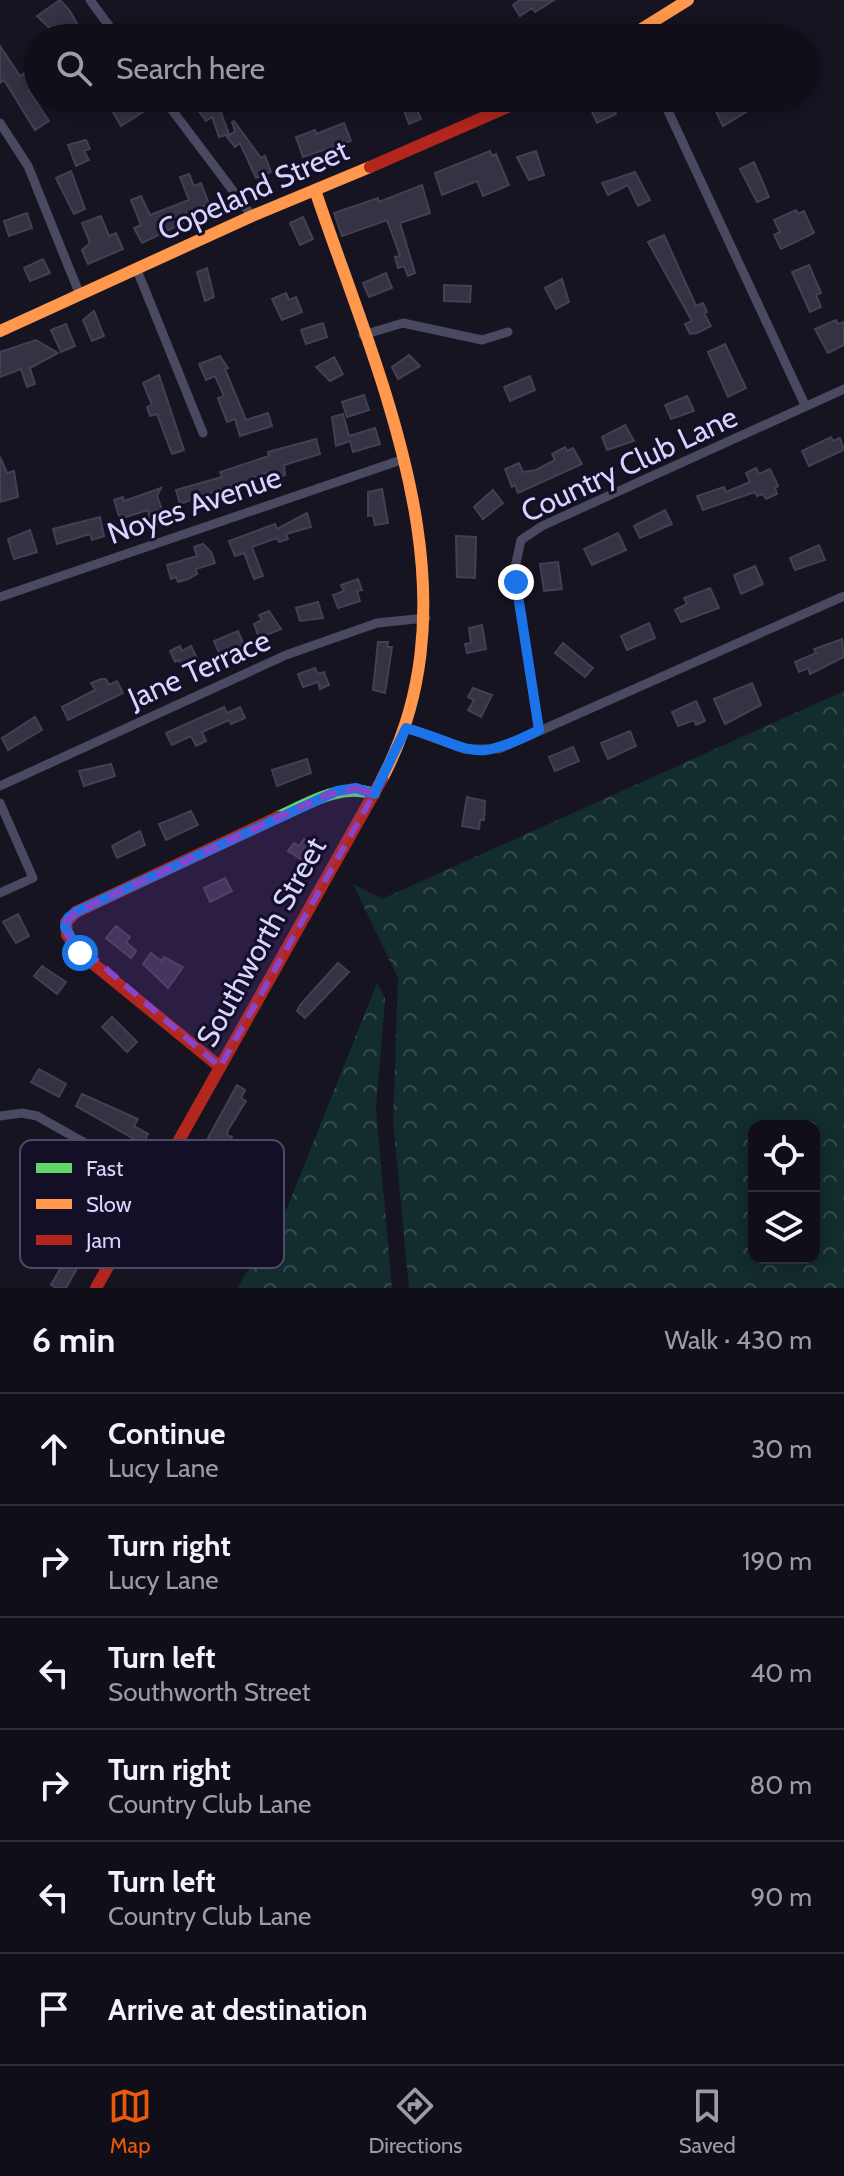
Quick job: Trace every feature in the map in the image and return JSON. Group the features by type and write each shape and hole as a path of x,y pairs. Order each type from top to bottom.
{"street":[{"path":"90,0 108,24"},
{"path":"651,24 688,0"},
{"path":"174,112 252,216"},
{"name":"Copeland Street","path":"0,331 252,216 503,112"},
{"path":"669,112 805,405"},
{"path":"0,123 28,166 80,295"},
{"name":"Southworth Street","path":"180,1140 374,794 406,728 426,618 423,553 404,459 315,190"},
{"path":"137,270 203,433"},
{"path":"363,335 403,323 482,340 508,332"},
{"name":"Country Club Lane","path":"539,730 514,572 521,540 542,526 844,389"},
{"name":"Noyes Avenue","path":"0,597 404,459"},
{"path":"406,728 464,749 482,752 507,747 539,730 697,664 844,596"},
{"name":"Jane Terrace","path":"0,786 286,655 377,623 426,618"},
{"path":"220,1067 80,953 67,935 66,922 76,912 326,795 356,788 374,794"},
{"path":"0,803 33,878 0,893"},
{"path":"0,1116 22,1113 37,1116 80,1140"},
{"name":"Southworth Street","path":"96,1288 107,1268"}],"highlighted area":[{"path":"356,788 374,794 220,1067 67,935 66,922 76,912 326,795"}],"green space":[{"path":"844,691 844,1288 409,1288 393,1122 398,978 353,884 382,899"},
{"path":"377,983 385,998 376,1108 392,1288 237,1288 250,1268 284,1268 284,1213"}],"building":[{"path":"60,0 77,24 45,24 37,16"},
{"path":"520,0 554,0 535,12 532,8 520,16 513,5"},
{"path":"0,46 20,76 24,73 24,112 43,112 49,121 35,130 4,80 0,83"},
{"path":"113,112 143,112 121,126"},
{"path":"199,112 221,112 229,134 219,137 212,117 206,121"},
{"path":"404,112 418,112 421,119 409,124"},
{"path":"592,112 615,112 616,114 597,123"},
{"path":"716,112 746,112 723,126"},
{"path":"234,121 261,158 265,156 271,172 256,178 240,143 235,147 227,137 235,131"},
{"path":"344,123 351,141 303,157 296,137 315,130 316,134"},
{"path":"86,140 90,149 84,151 89,160 76,166 68,145"},
{"path":"490,151 492,156 496,154 509,185 483,196 477,181 442,195 435,173"},
{"path":"536,151 544,175 529,180 517,157"},
{"path":"754,162 769,197 757,202 740,169"},
{"path":"71,171 85,209 74,214 56,178"},
{"path":"635,172 650,200 638,206 628,185 608,195 602,183"},
{"path":"189,174 194,186 201,183 209,204 180,216 183,223 142,243 134,228 141,225 131,200 141,196 150,215 189,200 180,177"},
{"path":"422,185 430,213 400,223 415,273 408,276 404,266 398,268 395,257 400,256 387,220 342,236 334,213 378,198 379,202"},
{"path":"796,210 798,214 804,211 814,233 781,249 774,235 780,232 774,220"},
{"path":"27,213 32,228 9,236 4,221"},
{"path":"101,216 109,236 116,233 123,249 88,264 82,250 90,243 82,223"},
{"path":"303,217 313,239 300,245 290,223"},
{"path":"664,235 696,306 703,303 707,312 704,313 711,326 697,333 690,334 685,324 692,321 648,242"},
{"path":"43,259 50,273 30,281 24,268"},
{"path":"809,265 821,293 816,295 821,307 810,312 792,272"},
{"path":"207,268 214,297 205,301 197,272"},
{"path":"386,273 392,288 369,297 363,283"},
{"path":"562,279 569,302 556,309 545,288"},
{"path":"444,285 471,286 470,302 444,301"},
{"path":"286,293 289,300 296,297 302,312 282,320 272,299"},
{"path":"94,311 104,336 92,341 83,320"},
{"path":"836,320 838,324 844,322 844,345 828,353 815,329"},
{"path":"323,323 327,337 306,344 301,330"},
{"path":"66,324 75,346 61,352 51,330"},
{"path":"36,340 58,353 30,368 35,384 27,387 21,369 0,377 0,352"},
{"path":"725,344 746,388 728,397 708,352"},
{"path":"409,355 420,366 398,379 392,367"},
{"path":"220,356 228,368 225,369 246,420 268,413 272,426 240,436 235,419 227,422 218,398 224,396 215,376 206,380 199,364"},
{"path":"334,357 343,374 330,381 316,367"},
{"path":"159,375 184,450 172,454 157,414 150,416 147,407 152,405 143,383"},
{"path":"530,376 535,390 510,401 504,387"},
{"path":"364,395 369,410 347,417 342,402"},
{"path":"687,396 694,411 671,419 665,405"},
{"path":"343,414 349,436 375,428 380,444 353,452 350,441 336,446 332,417"},
{"path":"625,425 634,441 607,450 602,437"},
{"path":"831,437 833,441 840,438 844,450 809,466 802,451"},
{"path":"316,439 320,454 284,465 285,475 276,479 271,471 180,504 176,490 222,477 220,472 269,456 268,452"},
{"path":"565,447 567,451 573,448 582,464 518,493 515,485 512,487 505,469 519,463 523,472 536,470 555,460 552,454"},
{"path":"0,457 7,473 14,471 18,497 0,502"},
{"path":"756,468 759,474 770,469 778,486 775,488 777,494 766,499 763,494 757,496 755,492 703,510 697,496 724,487 726,492 750,482 746,473"},
{"path":"161,488 157,496 164,515 150,519 148,510 120,519 114,500 123,497 124,501"},
{"path":"382,489 388,523 375,525 373,515 368,516 368,492"},
{"path":"493,490 503,503 483,519 474,507"},
{"path":"665,510 672,524 640,538 634,526"},
{"path":"307,513 311,527 286,534 288,539 279,542 277,538 252,547 263,576 254,579 244,553 235,556 229,541 275,524 277,529"},
{"path":"100,517 104,536 92,540 90,534 57,544 53,529"},
{"path":"30,530 37,552 14,559 8,539"},
{"path":"618,533 626,550 592,565 584,549"},
{"path":"456,536 476,537 475,578 457,577"},
{"path":"203,544 211,552 215,563 196,569 197,574 188,579 178,582 176,577 171,579 167,565 197,556 194,547"},
{"path":"819,545 825,560 795,570 790,558"},
{"path":"558,562 562,589 544,591 540,564"},
{"path":"755,566 763,584 741,594 734,575"},
{"path":"358,579 362,590 357,591 360,601 338,608 333,595 344,591 341,585"},
{"path":"710,588 719,608 681,622 675,610 687,604 684,598"},
{"path":"318,602 323,618 300,621 296,608"},
{"path":"269,611 281,629 259,638 254,624 262,620 259,615"},
{"path":"649,623 655,638 627,650 621,636"},
{"path":"482,625 486,649 467,653 465,644 471,643 469,628"},
{"path":"238,631 244,645 220,655 214,641"},
{"path":"842,639 844,657 810,674 808,668 799,672 795,662 816,653 814,649"},
{"path":"378,642 388,642 387,647 392,647 385,693 373,690"},
{"path":"563,643 593,668 585,677 555,653"},
{"path":"180,646 182,651 191,646 197,658 182,666 179,660 175,662 170,651"},
{"path":"315,668 318,674 324,672 329,685 320,689 318,682 303,687 298,674"},
{"path":"106,679 109,685 117,681 123,693 68,720 62,707 95,690 91,683"},
{"path":"752,683 761,705 725,724 714,699"},
{"path":"473,688 492,695 481,717 468,710 474,700 468,697"},
{"path":"696,701 705,721 696,725 694,720 678,726 672,712"},
{"path":"224,707 227,713 240,707 245,718 231,724 229,720 202,732 206,741 196,746 191,736 172,745 166,733"},
{"path":"35,717 42,730 8,750 2,738"},
{"path":"630,731 636,746 608,759 601,743"},
{"path":"573,747 579,761 555,771 549,757"},
{"path":"307,759 311,773 277,786 272,770"},
{"path":"111,764 115,776 84,786 79,771"},
{"path":"467,797 485,801 484,820 480,820 479,829 462,826"},
{"path":"191,811 198,825 166,840 159,824"},
{"path":"140,831 145,845 117,858 112,846"},
{"path":"304,839 317,847 307,863 288,851 294,843 299,846"},
{"path":"225,878 232,891 210,902 204,888"},
{"path":"18,914 29,936 16,943 3,922"},
{"path":"116,926 130,937 126,942 136,951 131,958 106,938"},
{"path":"151,953 161,961 164,957 183,967 168,988 143,964"},
{"path":"338,963 349,972 305,1018 297,1011 300,1005"},
{"path":"42,966 66,982 57,994 34,976"},
{"path":"112,1017 137,1042 127,1052 102,1027"},
{"path":"39,1069 66,1084 59,1097 31,1082"},
{"path":"237,1085 245,1090 241,1098 246,1101 228,1130 230,1140 208,1138"},
{"path":"82,1094 138,1119 134,1126 148,1134 145,1140 136,1140 76,1106"},
{"path":"61,1268 77,1268 66,1288 51,1285"}],"traffic: fast":[{"path":"278,817 337,793 361,791 374,794"}],"traffic: slow":[{"path":"649,24 688,0"},
{"path":"0,331 252,216 370,167"},
{"path":"315,190 390,408 409,483 421,558 422,633 410,707 382,779"}],"traffic: jam":[{"path":"370,167 496,112"},
{"path":"179,1140 382,779"},
{"path":"220,1067 80,953 67,935 66,922 76,912 278,817"},
{"path":"96,1288 107,1268"}],"route":[{"path":"80,953 71,943 65,927 68,918 76,912 337,791 356,788 374,794 406,728 464,749 482,752 507,747 539,730 516,582"}]}
